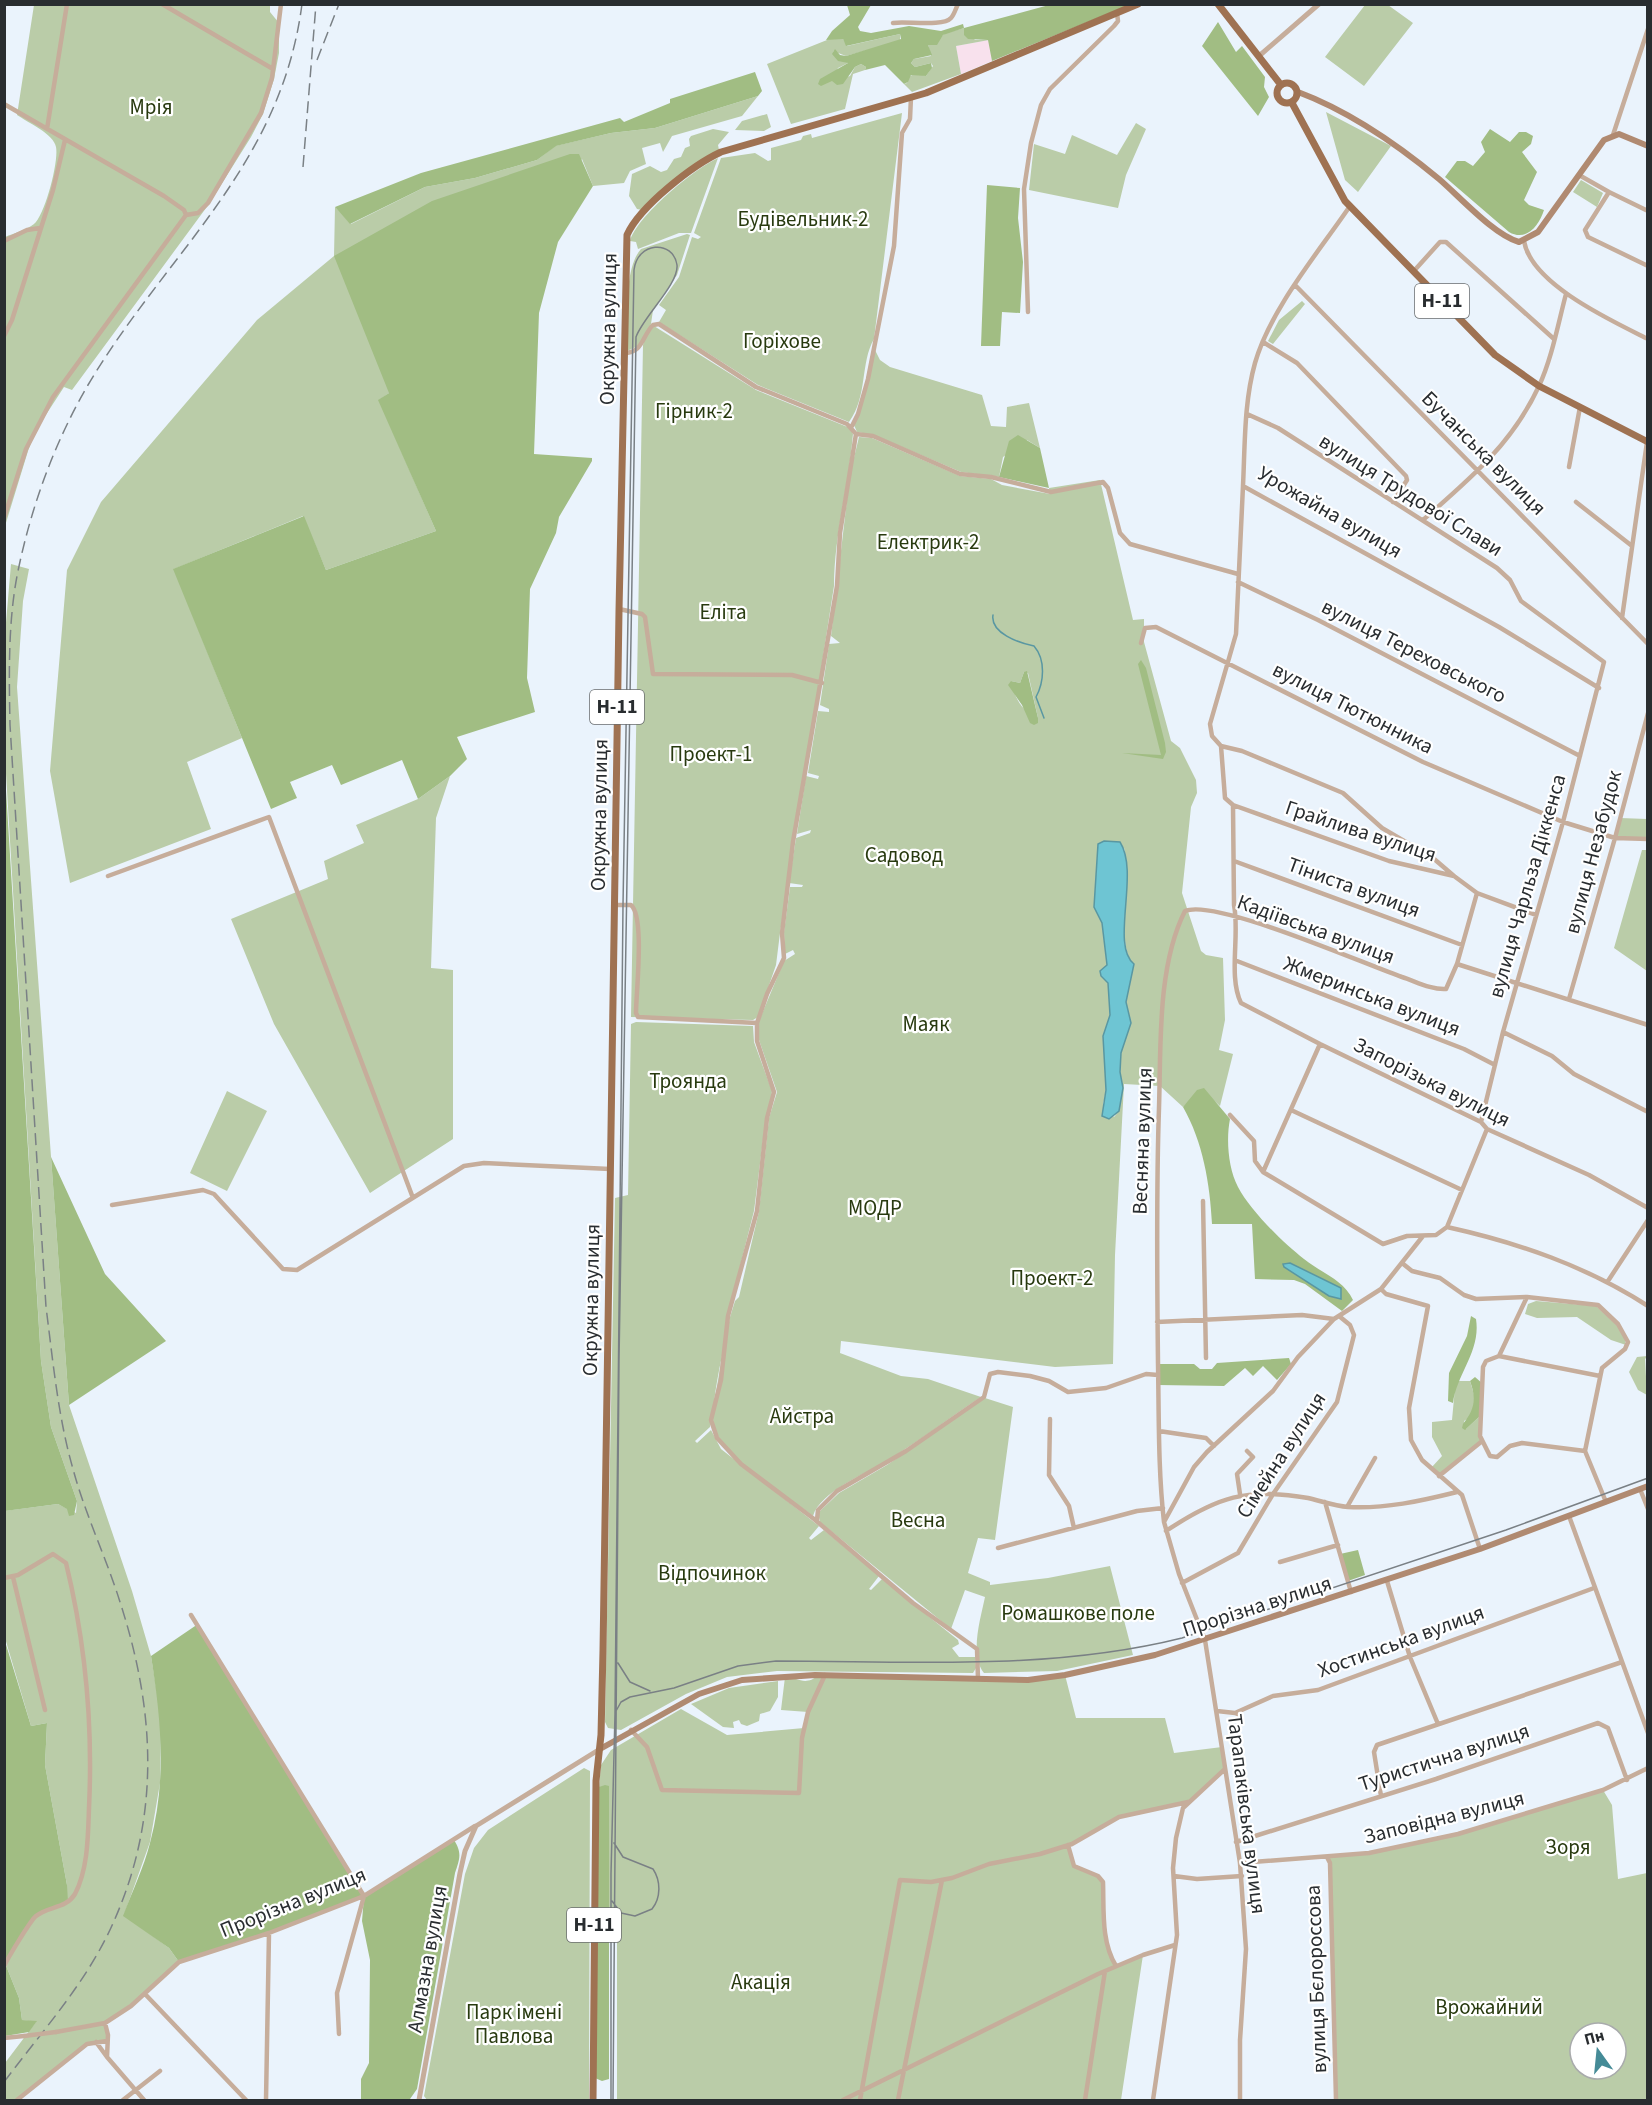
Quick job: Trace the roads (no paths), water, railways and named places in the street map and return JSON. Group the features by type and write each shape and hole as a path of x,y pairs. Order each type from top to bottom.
{"main road":[{"name":"Окружна вулиця","path":"600,1749 626,241 630,229 641,214 699,165 721,152 911,97 1030,51 1138,4"},
{"name":"Н-11","path":"1218,4 1281,85 1277,94 1278,99 1282,102 1292,102 1333,182 1350,206 1413,272 1502,361 1539,386 1647,442"},
{"path":"1281,85 1292,84 1298,92 1317,99 1394,144 1506,236 1514,240 1524,241 1538,232 1604,140 1613,135 1626,135 1647,146"},
{"path":"1292,102 1298,92"},
{"name":"Прорізна вулиця","path":"600,1749 631,1730 719,1686 775,1676 1028,1680 1065,1675 1205,1640 1352,1593 1480,1549 1644,1488"},
{"name":"Н-11","path":"593,2100 596,1788 600,1749"}],"street":[{"path":"46,129 67,4"},
{"path":"162,4 273,69"},
{"path":"4,518 26,449 53,398 186,214 204,209 232,168 261,113 273,69 281,4"},
{"path":"893,23 908,20 942,24 951,18 958,4"},
{"path":"1259,56 1319,4"},
{"path":"1028,312 1024,189 1031,143 1041,105 1050,88 1114,26 1118,21 1117,13"},
{"path":"1613,135 1647,29"},
{"path":"852,426 858,414 868,378 892,257 902,133 910,119 911,97"},
{"path":"4,104 164,196 184,210 186,214"},
{"path":"4,336 12,321 65,140"},
{"path":"1579,175 1647,212"},
{"path":"1609,192 1585,230 1585,235 1647,266"},
{"name":"Урожайна вулиця","path":"1350,206 1296,286 1263,342 1254,365 1247,414 1243,486 1459,604 1599,688"},
{"path":"4,241 40,228"},
{"path":"1524,241 1529,256 1566,294 1584,307 1647,339"},
{"path":"1413,272 1440,242 1446,242 1554,339"},
{"name":"Бучанська вулиця","path":"1296,286 1647,644"},
{"path":"1423,520 1479,471 1507,440 1539,386 1566,294"},
{"path":"624,352 631,353 642,346 648,330 653,325 659,324 756,387 852,426 856,434 840,533 838,580 793,842 782,933 784,958 767,994 757,1023 757,1041 774,1092 767,1118 757,1211 728,1316 720,1380 711,1420 721,1444 741,1464 819,1524 913,1603 977,1649 978,1679"},
{"path":"1263,342 1297,363 1406,476 1407,480 1393,502"},
{"path":"1569,467 1580,407"},
{"name":"вулиця Трудової Слави","path":"1247,414 1267,422 1503,573 1512,583 1521,601 1603,660"},
{"path":"856,434 873,436 960,474 991,477 1051,492 1103,482 1108,488 1120,532 1125,541 1135,547 1238,574"},
{"path":"1622,618 1630,576 1647,442"},
{"path":"1237,961 1233,805 1224,798 1221,746 1212,735 1210,724 1229,664 1238,617 1243,486"},
{"path":"1576,502 1632,546"},
{"name":"вулиця Тереховського","path":"1238,582 1318,620 1580,756"},
{"path":"619,609 645,617 653,674 792,675 822,683"},
{"name":"вулиця Тютюнника","path":"1141,643 1145,628 1156,627 1423,762 1563,822 1615,838 1647,839"},
{"name":"вулиця Чарльза Діккенса","path":"1481,1122 1515,985 1563,822 1599,688 1604,668 1603,660"},
{"name":"вулиця Незабудок","path":"1569,999 1615,838 1647,713"},
{"path":"1221,746 1242,751 1343,793 1382,828 1433,858 1454,876"},
{"name":"Грайлива вулиця","path":"1233,805 1389,861 1454,876 1477,893 1536,915"},
{"path":"108,876 269,817 413,1198"},
{"name":"Тіниста вулиця","path":"1234,861 1462,945"},
{"path":"1477,893 1457,964 1515,985 1569,999 1647,1026"},
{"path":"614,905 631,905 635,912 638,935 636,1013 638,1017 757,1023"},
{"name":"Кадіївська вулиця","path":"1185,911 1200,909 1237,916 1435,988 1448,987 1457,964"},
{"name":"Весняна вулиця","path":"1163,1508 1159,1431 1156,1213 1166,982 1175,934 1185,911"},
{"name":"Запорізька вулиця","path":"1237,961 1236,989 1241,1003 1481,1122 1487,1129 1589,1175 1647,1208"},
{"name":"Жмеринська вулиця","path":"1237,961 1464,1049 1495,1065"},
{"path":"1503,1032 1552,1056 1574,1074 1647,1112"},
{"path":"1263,1172 1320,1044"},
{"path":"1291,1110 1462,1190"},
{"path":"1230,1115 1254,1142 1255,1161 1263,1172 1379,1242 1389,1243 1407,1236 1441,1233 1447,1227 1487,1129"},
{"path":"112,1205 203,1190 214,1194 283,1269 297,1270 456,1171 472,1164 610,1169"},
{"path":"1203,1201 1206,1358"},
{"path":"1608,1281 1647,1220"},
{"path":"1447,1227 1533,1249 1608,1281 1647,1306"},
{"path":"1164,1522 1194,1467 1273,1391 1298,1357 1337,1317 1381,1289 1424,1236"},
{"path":"1402,1263 1412,1270 1440,1278 1471,1298 1527,1298 1592,1304 1603,1309 1618,1324 1628,1342 1625,1349 1605,1364 1600,1376 1585,1451 1606,1502"},
{"path":"1381,1289 1386,1294 1428,1306 1408,1408 1413,1448 1438,1476 1462,1495 1480,1549"},
{"path":"1527,1298 1499,1356 1484,1364 1481,1442 1492,1458 1513,1444 1522,1443 1585,1451"},
{"path":"1157,1322 1302,1315 1337,1317"},
{"name":"Сімейна вулиця","path":"1182,1583 1236,1555 1273,1494 1325,1421 1340,1395 1354,1335 1350,1325 1337,1317"},
{"path":"1499,1356 1600,1376"},
{"path":"819,1524 816,1512 837,1491 906,1451 984,1397 990,1374 998,1372 1030,1376 1050,1381 1068,1392 1112,1387 1146,1374 1158,1375"},
{"path":"1050,1419 1050,1474 1068,1506 1074,1528"},
{"path":"1159,1431 1206,1438 1214,1446"},
{"path":"1438,1476 1481,1442"},
{"path":"1240,1494 1238,1474 1254,1457 1247,1450"},
{"path":"1347,1507 1375,1458"},
{"path":"1644,1488 1647,1509"},
{"path":"1166,1532 1200,1510 1240,1494 1273,1494 1347,1507 1414,1502 1457,1492"},
{"path":"1325,1502 1352,1593"},
{"path":"998,1548 1137,1511 1163,1508"},
{"name":"Тарапаківська вулиця","path":"1163,1508 1166,1532 1182,1583 1205,1640 1242,1876 1246,1949 1240,2100"},
{"path":"1569,1516 1647,1733"},
{"path":"1280,1562 1338,1545"},
{"path":"4,1578 14,1577 53,1554 66,1563 90,1695 91,1746 88,1840 74,1895 61,1906 35,1917 5,1964"},
{"path":"14,1577 45,1710"},
{"path":"1388,1581 1410,1657 1438,1724"},
{"name":"Хостинська вулиця","path":"1235,1713 1264,1699 1318,1690 1594,1588"},
{"path":"191,1615 364,1896 336,1993 339,2034"},
{"path":"1381,1796 1374,1747 1622,1662"},
{"path":"631,1730 647,1747 662,1791 799,1793 802,1738 808,1712 825,1675"},
{"path":"1217,1711 1240,1715 1241,1723"},
{"name":"Туристична вулиця","path":"1236,1842 1598,1723 1608,1728 1627,1780"},
{"name":"Прорізна вулиця","path":"4,2038 105,2023 145,1994 179,1962 269,1933 364,1896 600,1749"},
{"name":"Заповідна вулиця","path":"1240,1863 1369,1853 1458,1834 1515,1819 1627,1780 1647,1768"},
{"path":"1152,2100 1178,1917 1174,1876 1176,1838 1183,1808 1225,1769"},
{"path":"860,2100 900,1880 931,1882 942,1880 989,1864 1068,1845 1119,1816 1188,1802"},
{"name":"Алмазна вулиця","path":"419,2100 460,1873 465,1851 476,1826"},
{"path":"1068,1845 1074,1866 1098,1876 1103,1882 1104,1922 1111,1959 1116,1966"},
{"name":"вулиця Бєлороссова","path":"1327,1857 1330,1863 1336,2100"},
{"path":"1174,1876 1197,1880 1242,1876"},
{"path":"898,2100 942,1880"},
{"path":"266,2100 269,1933"},
{"path":"843,2100 860,2094 1105,1971 1175,1945"},
{"path":"1085,2100 1105,1971"},
{"path":"145,1994 246,2100"},
{"path":"105,2023 106,2057"},
{"path":"17,2100 87,2044 107,2041"},
{"path":"96,2042 106,2057 144,2100"},
{"path":"123,2100 160,2071"}],"water":[{"path":"1104,841 1120,842 1125,855 1127,889 1124,941 1127,955 1134,964 1126,1002 1131,1023 1121,1053 1120,1072 1123,1088 1119,1111 1109,1119 1102,1116 1106,1090 1103,1036 1110,1015 1108,983 1101,976 1100,971 1107,965 1102,923 1094,907 1098,844"},
{"path":"1290,1263 1341,1288 1341,1299 1329,1296 1284,1267 1283,1264"}],"waterway":[{"path":"993,615 993,621 1001,632 1014,640 1034,646 1038,652 1043,671 1036,697 1044,718"}],"tram line":[{"path":"611,2100 611,1874 615,1714 623,905 634,270 641,254 655,247 669,251 677,265 676,273 667,291 636,337 619,1360 613,2100"},
{"path":"616,1711 621,1702 630,1697 674,1688 738,1666 776,1661 981,1662 1031,1660 1082,1656 1182,1638 1506,1530 1648,1478"},
{"path":"618,1663 630,1682 650,1691"},
{"path":"612,1901 621,1913 635,1916 652,1909 659,1889 653,1869 623,1857 614,1843"}],"railway":[{"path":"4,2082 78,1985 114,1921 140,1842 146,1802 148,1762 146,1722 132,1642 78,1486 68,1449 56,1389 46,1307 10,725 10,650 14,594 22,551 36,502 64,430 88,385 119,337 216,206 246,161 271,114 290,62 302,4"},
{"path":"303,167 316,4"},
{"path":"317,60 339,4"}],"park label":[{"name":"Мрія","path":"151,107"},
{"name":"Будівельник-2","path":"803,219"},
{"name":"Горіхове","path":"782,341"},
{"name":"Гірник-2","path":"694,411"},
{"name":"Електрик-2","path":"928,542"},
{"name":"Еліта","path":"723,612"},
{"name":"Проект-1","path":"711,754"},
{"name":"Садовод","path":"904,855"},
{"name":"Маяк","path":"926,1024"},
{"name":"Троянда","path":"688,1081"},
{"name":"МОДР","path":"875,1208"},
{"name":"Проект-2","path":"1052,1278"},
{"name":"Айстра","path":"802,1416"},
{"name":"Весна","path":"918,1520"},
{"name":"Відпочинок","path":"712,1573"},
{"name":"Ромашкове поле","path":"1078,1613"},
{"name":"Зоря","path":"1568,1847"},
{"name":"Акація","path":"761,1982"},
{"name":"Врожайний","path":"1489,2007"},
{"name":"Парк імені Павлова","path":"514,2024"}]}
